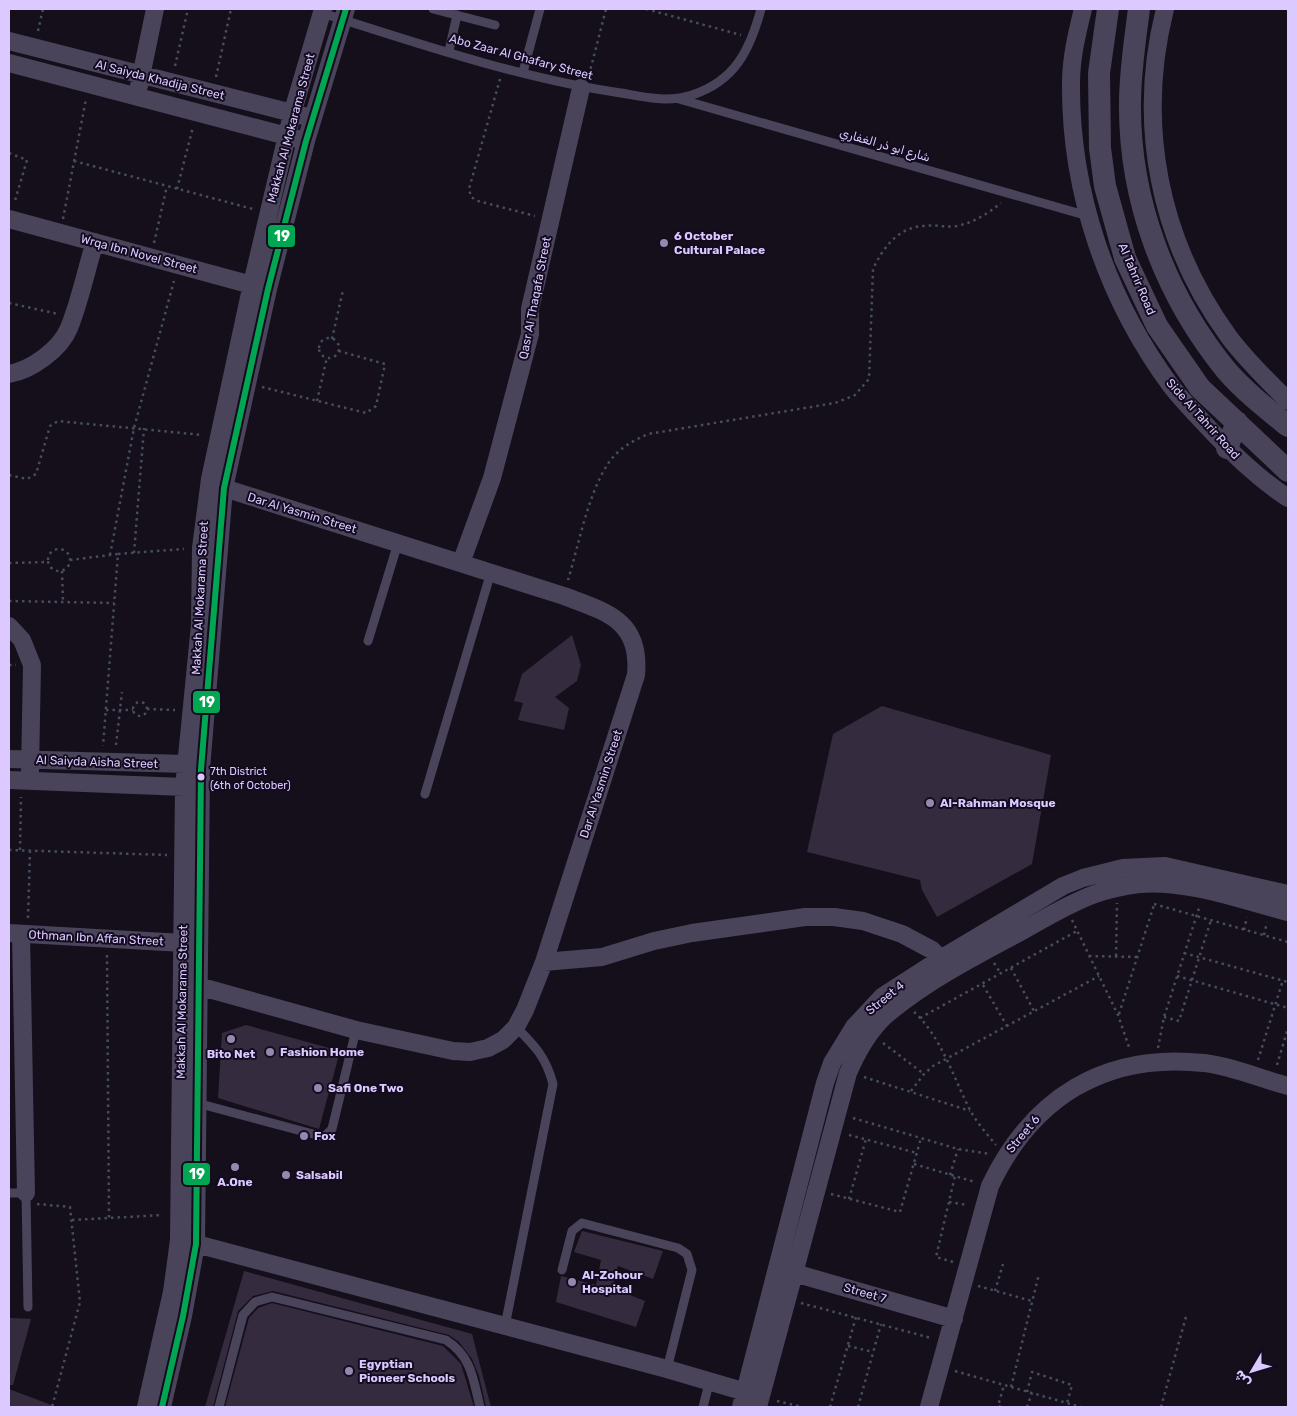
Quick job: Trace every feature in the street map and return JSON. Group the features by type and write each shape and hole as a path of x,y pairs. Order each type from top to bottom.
{"street":[{"path":"138,96 155,9"},
{"name":"Side Al Tahrir Road","path":"1083,9 1074,44 1070,83 1077,169 1088,216 1103,262 1122,306 1145,348 1172,388 1227,448 1288,498"},
{"name":"Al Tahrir Road","path":"1108,9 1099,73 1100,148 1106,186 1125,258 1157,326 1200,388 1288,471"},
{"path":"1139,9 1130,103 1132,156 1147,222 1168,281 1194,326 1227,371 1288,426"},
{"path":"1165,9 1153,69 1152,117 1156,164 1166,211 1182,256 1203,298 1230,338 1288,401"},
{"name":"Makkah Al Mokarama Street","path":"162,1407 183,1316 197,1103 201,769 224,488 248,383 269,213 292,114 322,11"},
{"name":"Makkah Al Mokarama Street","path":"146,1407 172,1292 187,1242 179,1214 184,786 193,711 200,625 201,548 210,479 218,437 260,287 345,14"},
{"name":"Al Saiyda Khadija Street","path":"9,40 312,118"},
{"name":"Al Saiyda Khadija Street","path":"9,63 198,111 306,141"},
{"name":"Qasr Al Thaqafa Street","path":"462,563 492,478 530,334 530,309 584,88"},
{"name":"Wrqa Ibn Novel Street","path":"9,219 260,287"},
{"path":"9,374 36,363 54,348 69,330 95,242"},
{"path":"1227,448 1237,422"},
{"name":"Dar Al Yasmin Street","path":"198,986 356,1030 453,1051 470,1052 488,1048 503,1040 516,1027 525,1010 544,962 636,675 638,658 634,642 627,628 615,617 564,596 224,488"},
{"path":"9,626 22,640 32,665 30,760 20,781"},
{"name":"Al Saiyda Aisha Street","path":"9,759 186,764"},
{"name":"Al Saiyda Aisha Street","path":"20,781 184,786"},
{"name":"Street 4","path":"751,1401 788,1300 848,1073 857,1052 869,1033 885,1017 946,964 1063,886 1083,878 1116,869 1165,866 1288,894"},
{"name":"Street 4","path":"751,1401 776,1268 825,1084 842,1044 854,1026 883,996 1075,902 1118,887 1163,884 1204,891 1288,912"},
{"path":"544,962 602,957 654,941 692,933 805,917 834,917 863,921 919,942 946,964"},
{"path":"19,934 16,1076 21,1196"},
{"name":"Othman Ibn Affan Street","path":"19,934 183,943"},
{"name":"Street 6","path":"930,1407 990,1186 1004,1156 1030,1123 1059,1097 1092,1078 1129,1066 1168,1061 1206,1063 1280,1084"},
{"path":"187,1242 710,1380 751,1401"},
{"name":"Street 7","path":"776,1268 954,1319"}],"lane":[{"path":"433,9 495,25"},
{"path":"523,72 540,9"},
{"name":"Abo Zaar Al Ghafary Street","path":"322,11 345,14 448,51 584,88 661,99 676,99 691,95 718,82 740,62 752,38 761,9"},
{"path":"448,51 457,15"},
{"name":"شارع ابو ذر الغفاري","path":"676,99 1088,216"},
{"path":"368,640 398,543"},
{"path":"425,794 491,572"},
{"path":"504,1326 553,1084 548,1065 538,1049 516,1027"},
{"path":"197,1103 324,1137 332,1129 356,1030"},
{"path":"21,1196 28,1307"},
{"path":"562,1270 572,1231 582,1223 678,1248 687,1254 692,1270 667,1369"},
{"path":"219,1407 243,1315 254,1302 272,1297 446,1340 458,1347 466,1358 480,1407"},
{"path":"703,1407 710,1380"}],"path":[{"path":"35,47 43,9"},
{"path":"172,82 188,9"},
{"path":"213,93 231,9"},
{"path":"584,88 606,9"},
{"path":"646,9 752,38"},
{"path":"504,67 469,189 471,196 478,201 551,220"},
{"path":"60,232 89,84"},
{"path":"177,189 198,111"},
{"path":"9,153 27,160 9,219"},
{"path":"74,161 269,213"},
{"path":"151,257 167,186"},
{"path":"564,596 597,482 606,466 618,453 632,442 648,434 824,406 846,400 855,395 869,379 873,269 880,253 891,240 906,230 923,225 956,226 972,222 987,214 1012,195"},
{"path":"110,554 134,428 179,264"},
{"path":"332,339 343,290"},
{"path":"9,303 72,318"},
{"path":"332,339 338,344 339,351 334,357 327,358 321,353 320,346 325,340 332,339"},
{"path":"248,383 366,413 376,406 385,364 339,351"},
{"path":"317,401 327,358"},
{"path":"9,475 27,479 36,474 50,426 53,422 58,421 144,428 218,437"},
{"path":"134,553 144,428"},
{"path":"70,560 110,554 201,548"},
{"path":"57,549 66,551 70,560 70,565 62,571 52,569 48,562 49,555 57,549"},
{"path":"108,762 106,710 118,554"},
{"path":"9,563 48,562"},
{"path":"62,571 63,602"},
{"path":"9,601 114,603"},
{"path":"108,762 120,710 122,692"},
{"path":"133,710 135,704 140,702 145,704 147,709"},
{"path":"133,710 140,716 147,709 193,711"},
{"path":"106,710 133,710"},
{"path":"20,781 20,850"},
{"path":"9,850 183,856"},
{"path":"19,934 30,851"},
{"path":"1118,1015 1154,904 1163,884"},
{"path":"1116,956 1118,887"},
{"path":"1168,1061 1161,1056 1157,1044 1204,891"},
{"path":"1075,902 1072,914 1077,931 1118,1015 1130,1049 1129,1066"},
{"path":"1154,904 1288,942"},
{"path":"1164,1017 1179,1021 1211,920"},
{"path":"920,1018 1077,931"},
{"path":"106,939 108,1218"},
{"path":"1184,953 1288,982"},
{"path":"1089,956 1137,957"},
{"path":"1011,968 1034,1011"},
{"path":"911,1091 924,1074 946,1059 1100,976"},
{"path":"1177,976 1288,1008"},
{"path":"1253,1076 1283,980"},
{"path":"983,984 1006,1026"},
{"path":"903,1003 920,1018 946,1059 971,1112 1004,1156"},
{"path":"1280,1084 1288,1028"},
{"path":"869,1033 924,1074"},
{"path":"848,1073 911,1091 971,1112"},
{"path":"835,1122 921,1138 958,1149 1004,1156"},
{"path":"835,1122 866,1139 917,1153"},
{"path":"817,1190 900,1212 921,1138"},
{"path":"849,1199 866,1139"},
{"path":"950,1175 958,1149"},
{"path":"914,1164 990,1186"},
{"path":"955,1176 936,1257 995,1291 1032,1301"},
{"path":"21,1196 70,1206 80,1302 52,1407"},
{"path":"72,1220 179,1214"},
{"path":"995,1291 1003,1264"},
{"path":"1011,1388 1039,1274"},
{"path":"788,1300 947,1342"},
{"path":"1161,1407 1187,1313"},
{"path":"830,1407 856,1317"},
{"path":"858,1407 881,1324"},
{"path":"848,1346 873,1352"},
{"path":"940,1367 1032,1393 1066,1405 1081,1407"},
{"path":"1026,1392 1032,1372 1072,1385 1066,1405"},
{"path":"1001,1407 998,1406 1004,1385"},
{"path":"1027,1407 1032,1393"},
{"path":"751,1401 803,1407"}],"building":[{"path":"572,635 581,665 577,681 555,697 569,708 564,730 518,720 523,703 514,701 522,674"},
{"name":"Al-Rahman Mosque","path":"882,706 1051,755 1032,864 937,917 922,890 920,880 807,852 833,734"},
{"path":"246,1025 340,1051 319,1129 218,1098 222,1033"},
{"name":"Al-Zohour Hospital","path":"582,1231 663,1251 653,1279 618,1266 612,1288 645,1301 636,1327 556,1302 561,1276 596,1285 601,1260 574,1252"},
{"path":"244,1271 472,1334 491,1407 486,1407 479,1376 472,1359 459,1342 449,1335 273,1291 253,1296 238,1311 213,1407 205,1407"},
{"name":"Egyptian Pioneer Schools","path":"272,1303 443,1346 461,1364 474,1407 225,1407 249,1318 258,1308"},
{"path":"9,1318 31,1319 13,1385 9,1385"},
{"path":"9,1389 54,1406 9,1407"}],"transit line":[{"name":"19","path":"162,1407 183,1316 196,1244 201,769 224,488 268,289 306,141 346,9"}],"place":[{"name":"6 October Cultural Palace","path":"664,243"},
{"name":"7th District (6th of October)","path":"201,777"},
{"name":"Al-Rahman Mosque","path":"930,803"},
{"name":"Bito Net","path":"231,1039"},
{"name":"Fashion Home","path":"270,1052"},
{"name":"Safi One Two","path":"318,1088"},
{"name":"Fox","path":"304,1136"},
{"name":"A.One","path":"235,1167"},
{"name":"Salsabil","path":"286,1175"},
{"name":"Al-Zohour Hospital","path":"572,1282"},
{"name":"Egyptian Pioneer Schools","path":"349,1371"}]}
